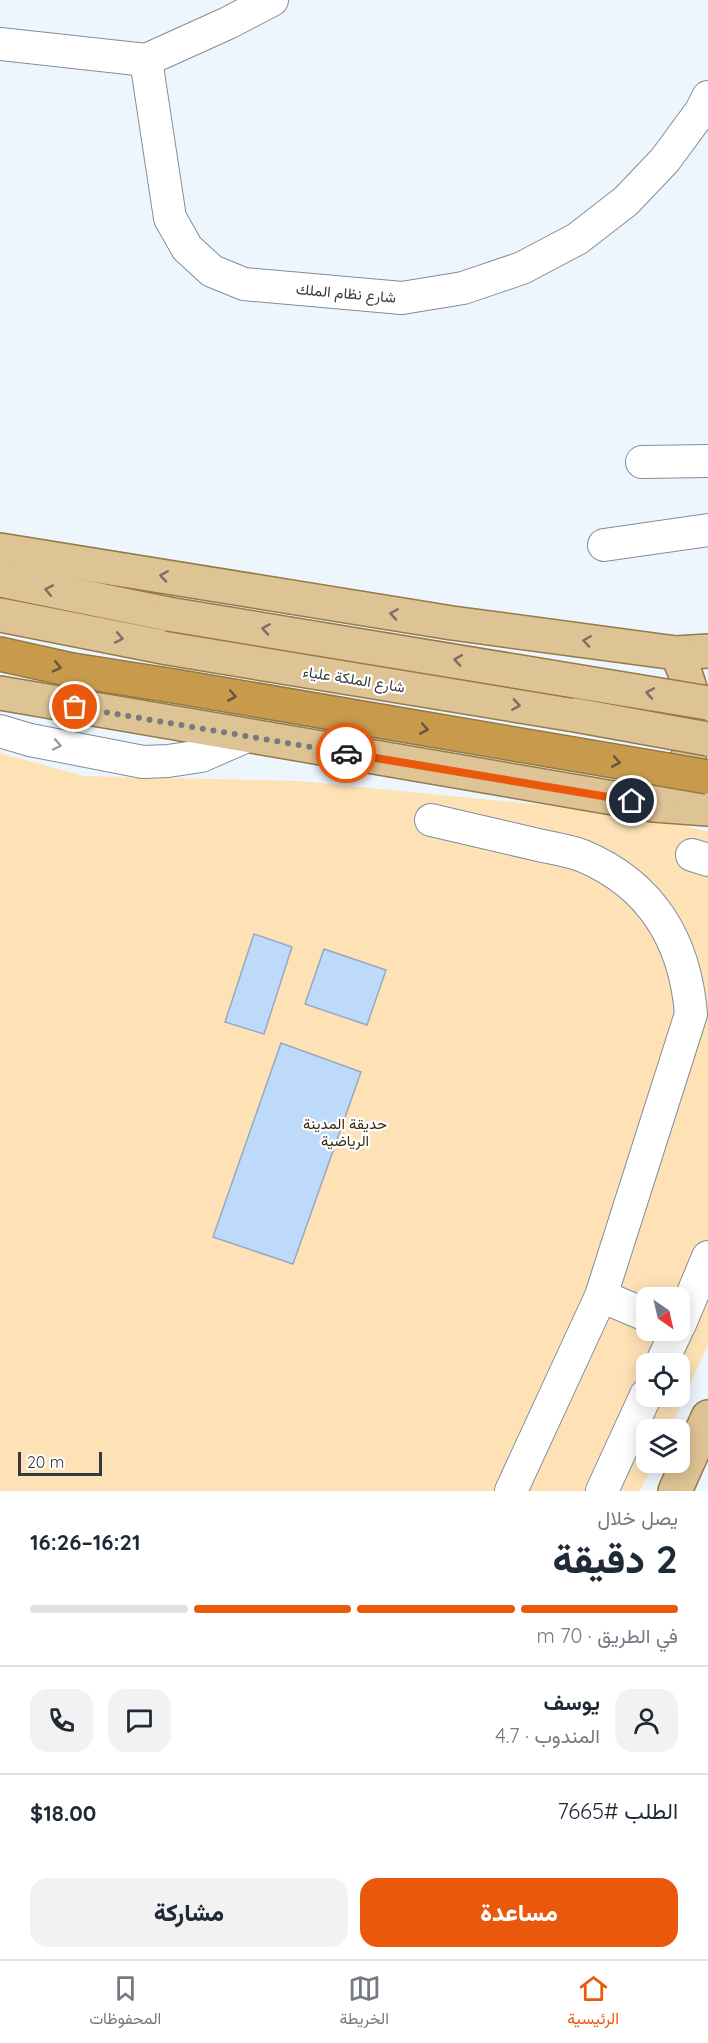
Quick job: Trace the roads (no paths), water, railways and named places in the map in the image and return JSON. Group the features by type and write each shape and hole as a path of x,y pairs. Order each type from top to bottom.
{"highway":[{"path":"0,654 72,670 708,777"}],"main road":[{"path":"0,550 452,623 692,652 687,674 694,697 695,721 692,745 684,767 671,788 654,805"},
{"path":"0,580 168,614 708,703"},
{"name":"شارع الملكة علياء","path":"0,615 168,648 708,739"},
{"path":"0,693 654,805 708,809"},
{"path":"675,1491 708,1417"}],"street":[{"path":"0,44 146,60 228,23 272,0"},
{"name":"شارع نظام الملك","path":"146,60 170,219 187,248 212,271 244,284 402,298 463,288 483,282 522,268 577,239 626,201 665,159 701,111 708,97"},
{"path":"642,462 708,461"},
{"path":"604,545 708,530"},
{"path":"0,732 143,762 201,756 247,736"},
{"path":"431,820 581,855 607,868 631,885 668,929 681,956 699,1016 601,1296 511,1491"},
{"path":"690,1300 708,1257"},
{"path":"601,1296 636,1311"},
{"path":"602,1491 640,1407"}],"water":[{"path":"254,934 292,947 264,1034 225,1022"},
{"path":"324,949 386,970 367,1025 305,1004"},
{"path":"281,1043 361,1072 293,1264 213,1237"}],"park label":[{"name":"حديقة المدينة الرياضية","path":"345,1132"}]}
